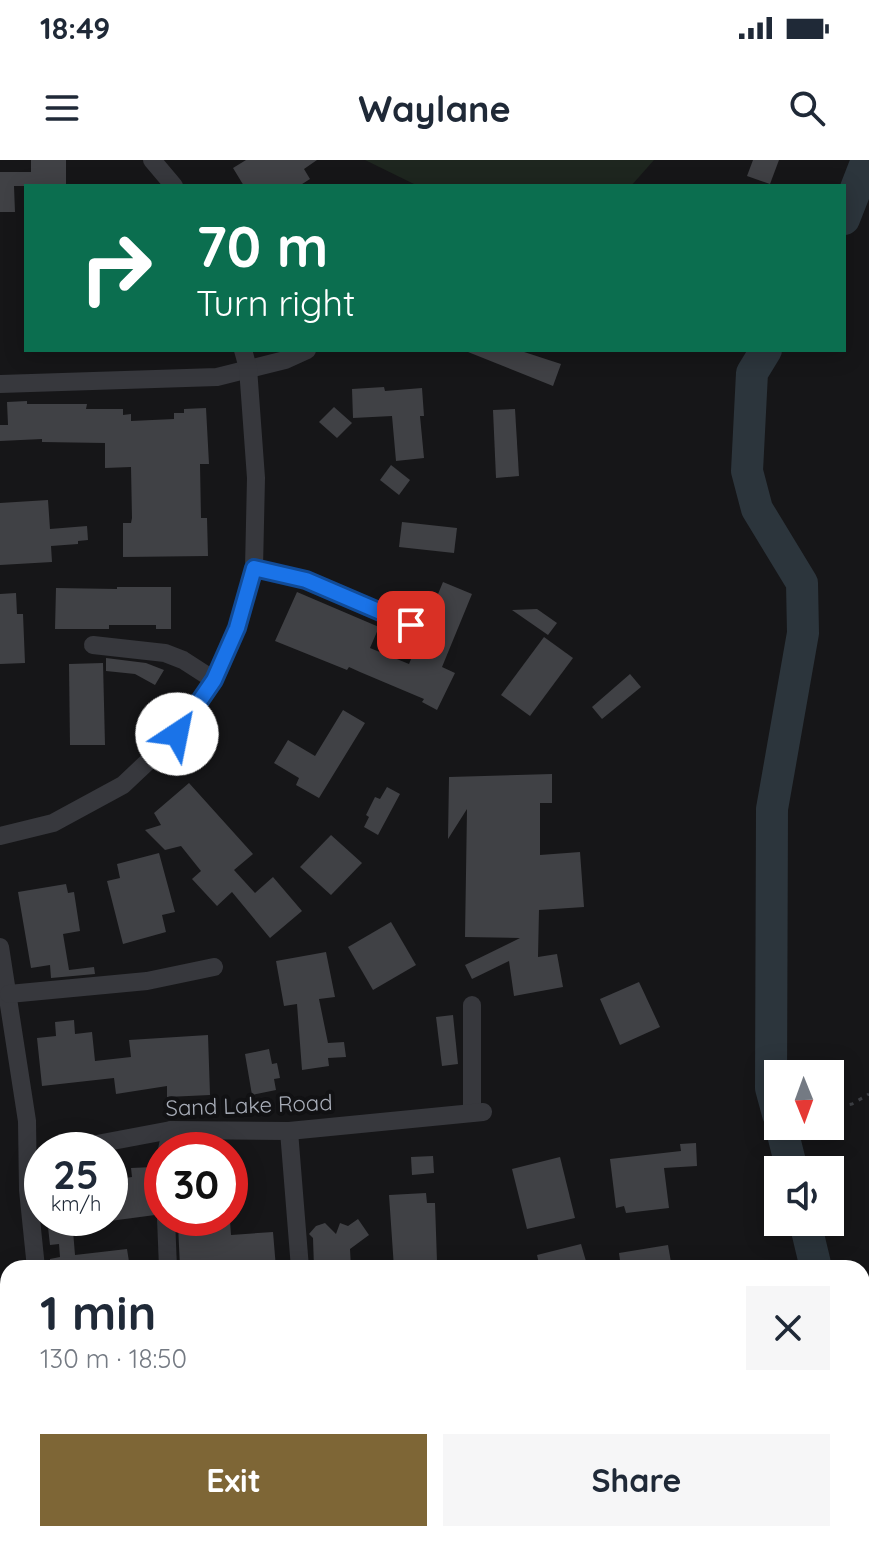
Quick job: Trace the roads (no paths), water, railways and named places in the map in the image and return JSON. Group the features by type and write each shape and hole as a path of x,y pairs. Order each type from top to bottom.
{"street":[{"path":"152,160 172,184"},
{"path":"0,384 217,377 245,359 285,360 303,352"},
{"path":"0,836 53,823 123,785 177,734 214,680 237,628 254,568 256,478 245,359"},
{"path":"254,568 306,580 411,625"},
{"path":"93,645 165,653 183,660 214,680"},
{"path":"0,947 27,1132"},
{"path":"9,994 147,981 214,967"},
{"name":"Sand Lake Road","path":"128,1138 171,1130 289,1131 477,1112 472,1005"},
{"path":"289,1131 299,1260"},
{"path":"33,1236 35,1260"},
{"path":"167,1236 168,1260"}],"waterway":[{"path":"846,214 867,160"},
{"path":"765,352 752,373 747,471 757,509 802,583 803,633 772,809 771,1060"},
{"path":"784,1140 788,1156"},
{"path":"808,1236 814,1260"}]}
